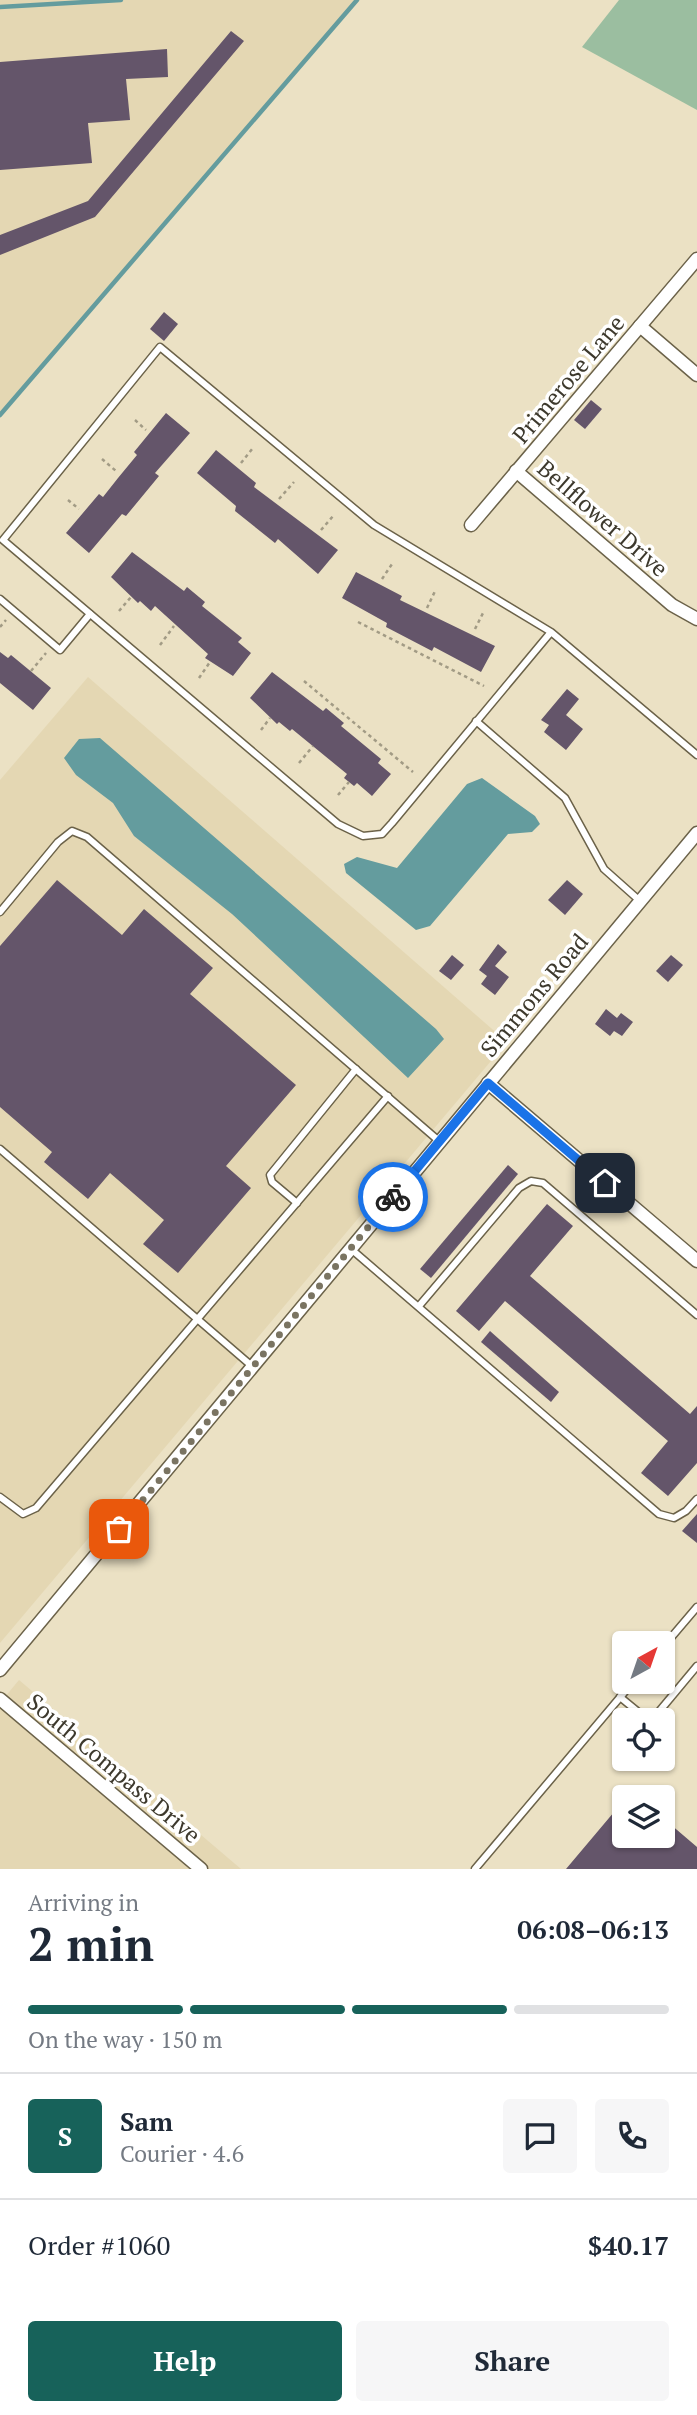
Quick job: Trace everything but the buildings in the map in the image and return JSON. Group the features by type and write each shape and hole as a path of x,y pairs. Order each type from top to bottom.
{"street":[{"name":"Primerose Lane","path":"471,525 697,259"},
{"path":"640,326 697,375"},
{"name":"Bellflower Drive","path":"516,471 672,605 697,619"},
{"name":"Simmons Road","path":"0,1670 255,1368 439,1141 697,832"},
{"path":"488,1083 697,1261"},
{"name":"South Compass Drive","path":"0,1699 201,1869"}],"lane":[{"path":"551,632 382,834 363,836 338,824 2,542 160,347 374,525 551,632 697,755"},
{"path":"0,599 60,650 90,614"},
{"path":"476,721 565,798 604,869 640,901"},
{"path":"0,912 58,842 72,831 87,837 439,1141"},
{"path":"297,1203 272,1182 270,1175 356,1069"},
{"path":"0,1497 23,1514 36,1508 388,1096"},
{"path":"0,1149 255,1368"},
{"path":"419,1306 519,1188 530,1181 543,1183 697,1315"},
{"path":"351,1249 659,1514 674,1518 686,1511 697,1499"},
{"path":"676,1632 697,1607"},
{"path":"660,1708 697,1666"},
{"path":"475,1869 623,1694"},
{"path":"620,1697 634,1708"}],"path":[{"path":"135,420 146,430"},
{"path":"241,463 253,448"},
{"path":"102,459 116,471"},
{"path":"279,499 294,482"},
{"path":"68,500 79,509"},
{"path":"321,530 334,515"},
{"path":"382,579 392,564"},
{"path":"428,608 436,589"},
{"path":"119,611 131,597"},
{"path":"475,629 483,613"},
{"path":"0,627 6,620"},
{"path":"358,622 484,686"},
{"path":"160,645 174,626"},
{"path":"31,671 46,653"},
{"path":"199,678 210,662"},
{"path":"304,681 412,772"},
{"path":"261,730 270,718"},
{"path":"299,763 313,746"},
{"path":"338,795 349,782"}],"shaded area":[{"path":"0,0 357,0 0,415"},
{"path":"88,677 507,1042 0,1643 0,780"},
{"path":"19,1680 241,1869 0,1869 0,1703"}],"green space":[{"path":"619,0 697,0 697,110 582,47"}],"water":[{"path":"100,738 436,1029 444,1039 408,1078 232,914 134,836 113,803 76,775 64,758 79,739"},
{"path":"482,778 535,816 540,824 532,832 508,834 430,926 416,930 346,873 344,864 357,857 397,868 467,784"}],"waterway":[{"path":"0,7 121,0"},
{"path":"0,415 357,0"}],"way so far":[{"path":"119,1529 255,1368 393,1197"}],"route":[{"path":"393,1197 488,1083 605,1183"}]}
